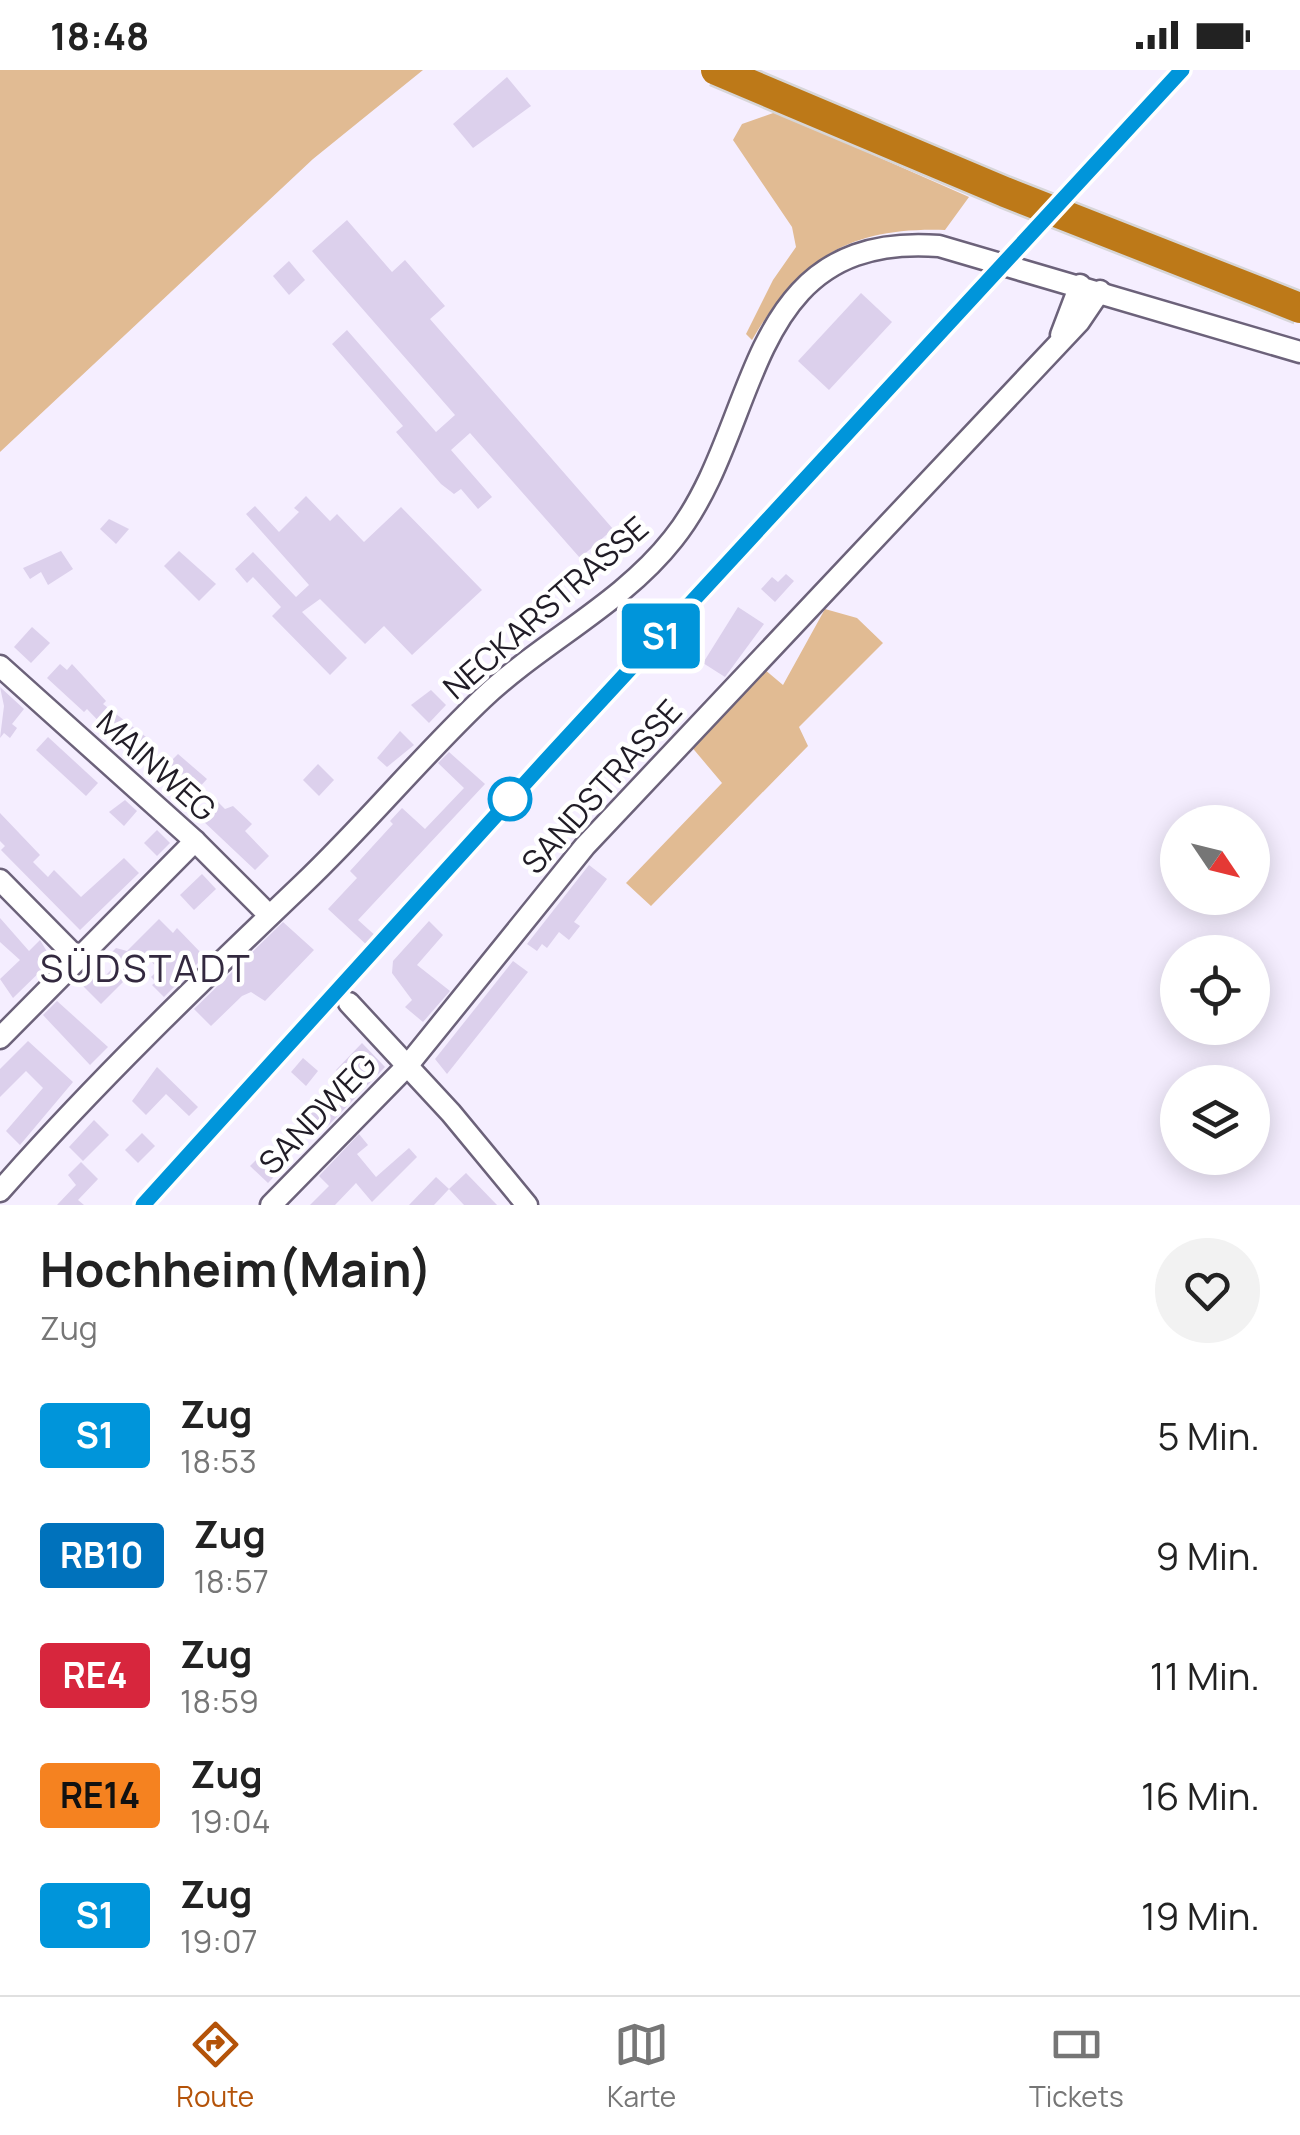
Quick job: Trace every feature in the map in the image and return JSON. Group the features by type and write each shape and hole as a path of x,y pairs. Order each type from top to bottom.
{"highway":[{"path":"716,70 1004,192 1300,308"},
{"path":"764,70 1300,287"}],"street":[{"name":"NECKARSTRASSE","path":"0,1191 90,1089 488,693 640,574 672,540 704,490 769,332 792,299 816,277 862,252 913,244 966,252 1300,352"},
{"name":"SANDSTRASSE","path":"408,1065 584,846 1059,342 1090,288"},
{"name":"MAINWEG","path":"0,666 195,840 268,914"},
{"path":"0,1038 195,840"},
{"path":"0,880 78,959"},
{"path":"349,1003 408,1065 527,1205"},
{"name":"SANDWEG","path":"271,1205 408,1065"}],"shaded area":[{"path":"0,70 423,70 313,159 0,452"},
{"path":"776,112 969,197 945,230 881,234 831,253 789,288 752,340 746,334 773,280 796,247 792,227 733,140 742,124"},
{"path":"825,609 857,618 883,643 799,727 808,746 651,906 626,883 722,783 690,745 764,669 783,685"}],"building":[{"path":"507,77 531,106 473,148 453,124"},
{"path":"347,220 392,272 405,260 445,306 430,319 613,529 580,558 470,433 451,450 492,497 478,509 461,489 454,494 441,484 396,432 403,426 332,344 347,330 436,432 455,415 312,251"},
{"path":"289,261 305,280 289,295 273,276"},
{"path":"861,293 892,322 829,390 798,361"},
{"path":"306,496 330,521 337,514 364,542 401,507 482,590 412,655 384,626 365,644 320,599 302,612 347,658 330,675 272,616 281,607 253,577 247,583 235,569 253,552 296,597 309,585 246,514 255,506 279,532 299,512 294,508"},
{"path":"109,519 129,529 116,544 100,529"},
{"path":"61,551 73,569 48,585 41,572 30,579 23,568"},
{"path":"179,551 216,584 199,601 164,566"},
{"path":"786,574 794,581 775,602 761,589 772,577 778,582"},
{"path":"738,607 764,624 725,677 703,663"},
{"path":"32,627 50,643 31,663 14,647"},
{"path":"60,664 67,670 72,664 106,701 103,704 146,737 154,745 151,749 167,765 178,754 207,779 194,793 179,779 171,787 139,758 137,761 87,709 84,712 47,678"},
{"path":"0,687 24,709 12,724 17,728 10,738 4,733 0,738 4,706"},
{"path":"431,690 446,705 429,723 411,705"},
{"path":"400,731 414,745 387,767 377,758"},
{"path":"48,737 98,783 86,796 36,750"},
{"path":"449,752 485,784 358,920 378,938 369,947 328,909 357,878 350,871 393,824 390,821 402,808 425,829 464,788 438,763"},
{"path":"318,764 334,780 319,796 303,780"},
{"path":"125,800 137,811 124,826 109,812"},
{"path":"218,802 225,809 233,806 252,824 245,831 269,856 255,870 202,820"},
{"path":"0,813 40,855 33,862 48,877 54,870 81,897 124,858 139,873 80,930 1,850 5,846 0,841"},
{"path":"157,830 170,843 157,856 144,843"},
{"path":"589,865 607,879 574,922 580,926 569,940 559,932 547,948 542,944 537,951 527,944"},
{"path":"202,874 216,889 194,910 180,895"},
{"path":"0,918 29,951 40,940 52,960 13,998 0,979 20,960 0,942"},
{"path":"159,919 173,933 177,928 202,954 200,961 164,997 152,985 156,982 151,977 159,969 141,952 123,971 129,976 101,1004 81,984 89,975 98,983 115,966 107,957 116,948 127,951"},
{"path":"429,921 443,935 417,965 450,991 423,1022 405,1007 412,1000 392,973 393,961"},
{"path":"283,922 314,950 265,1001 251,992 242,996 211,1026 194,1009"},
{"path":"513,961 528,972 447,1074 435,1059"},
{"path":"57,1001 108,1047 90,1065 43,1015"},
{"path":"28,1041 73,1082 20,1145 6,1131 43,1088 26,1071 0,1097 0,1069"},
{"path":"362,1043 385,1067 326,1128 310,1113 344,1078 336,1070"},
{"path":"303,1058 318,1071 306,1086 291,1072"},
{"path":"157,1067 198,1107 189,1116 166,1094 146,1115 132,1101"},
{"path":"94,1120 109,1135 83,1161 69,1147"},
{"path":"142,1133 155,1146 138,1163 125,1150"},
{"path":"359,1134 368,1145 357,1154 376,1177 409,1148 417,1157 372,1202 356,1183 335,1205 310,1205 329,1186 319,1176"},
{"path":"268,1148 286,1164 268,1183 250,1166"},
{"path":"81,1162 98,1179 78,1200 84,1205 57,1205 76,1185 68,1175"},
{"path":"466,1173 497,1205 464,1205 449,1189"},
{"path":"436,1177 449,1189 434,1205 409,1205"}],"railway":[{"path":"143,1205 548,758 1182,70"}],"train":[{"name":"S1","path":"143,1205 548,758 1182,70"}],"district":[{"name":"SÜDSTADT","path":"146,969"}]}
